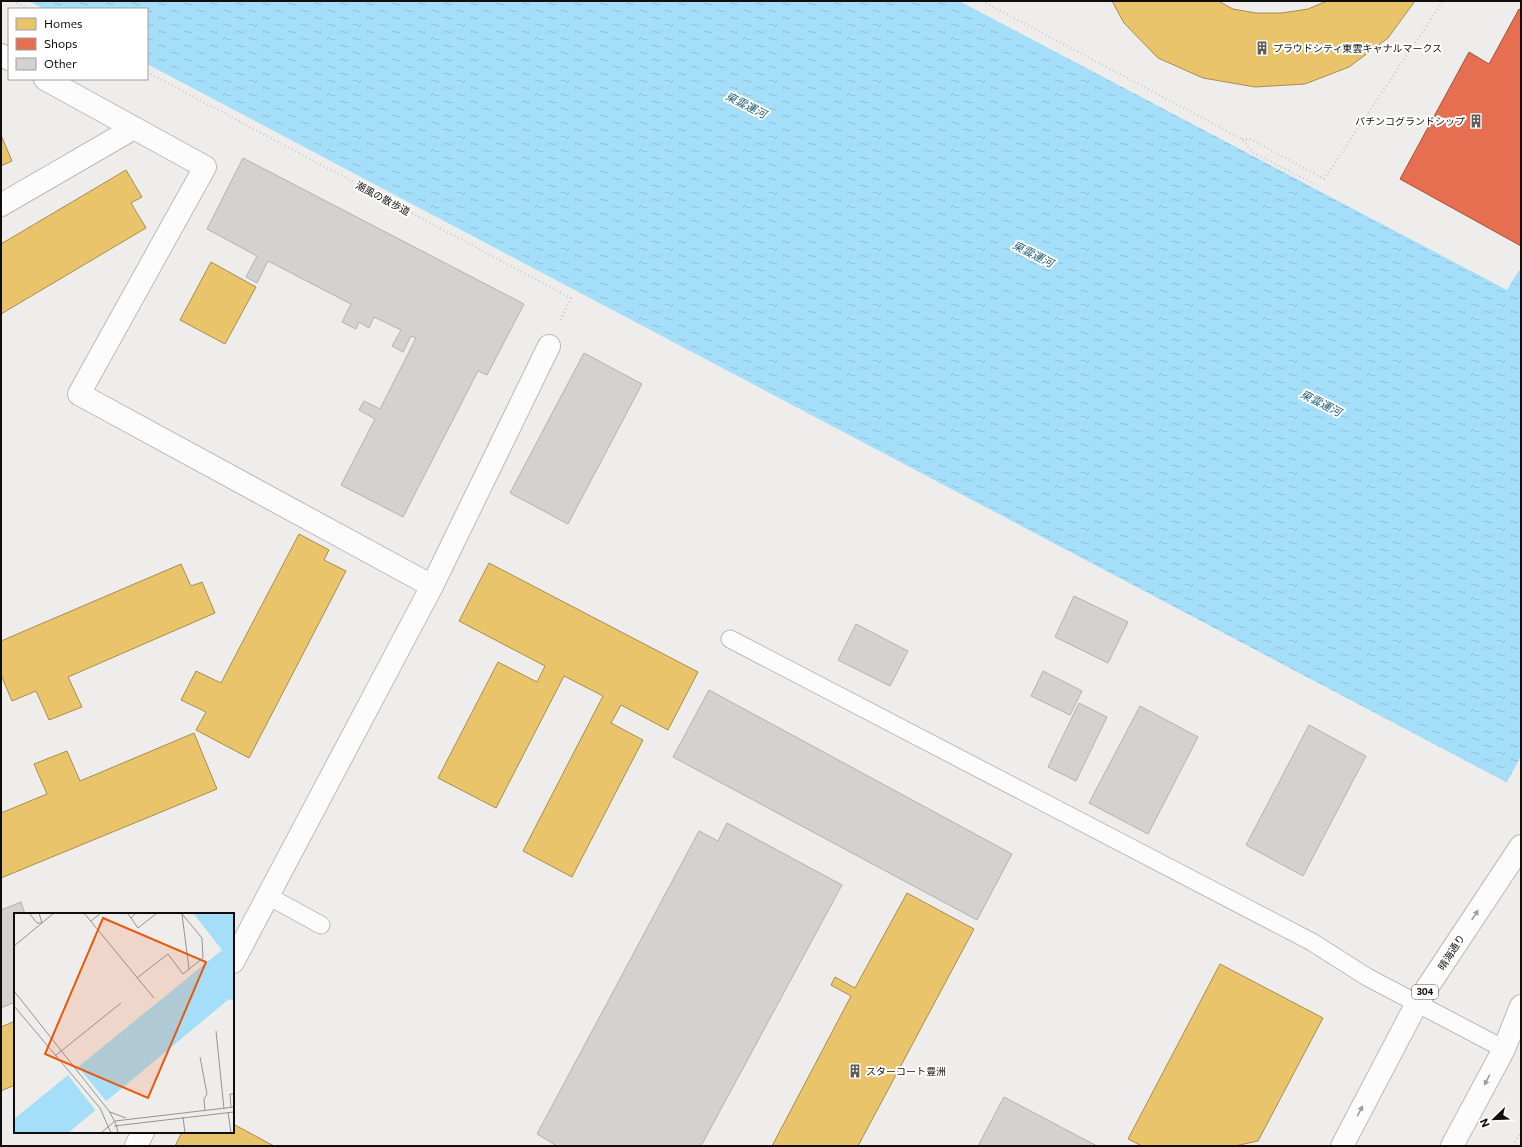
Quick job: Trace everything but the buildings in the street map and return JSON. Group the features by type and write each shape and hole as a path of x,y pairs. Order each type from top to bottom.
{"street":[{"path":"47,80 205,167 79,394 432,586"},
{"path":"1,205 134,128"},
{"path":"234,960 432,586 548,346"},
{"name":"晴海通り","path":"1342,1146 1417,1004 1521,846"},
{"path":"1452,1146 1504,1049 1521,1006"},
{"path":"136,1146 142,1133"}],"lane":[{"path":"730,639 1312,942 1367,977 1504,1049"},
{"path":"268,896 321,925"}],"path":[{"path":"13,1 26,8"},
{"path":"982,1 1242,139 1252,152 1320,187"},
{"path":"1242,139 1251,139 1324,179 1443,1"},
{"name":"潮風の散歩道","path":"148,73 571,298 548,346"},
{"path":"1513,1146 1521,1132"}],"water":[{"name":"東雲運河","path":"29,1 959,1 1507,290 1519,270 1521,272 1521,790 148,65 148,8 42,8"}],"pier":[{"path":"1521,756 1521,792 1506,784"}],"place":[{"name":"プラウドシティ東雲キャナルマークス","path":"1262,48"},
{"name":"パチンコグランドシップ","path":"1476,121"},
{"name":"スターコート豊洲","path":"855,1071"}]}
